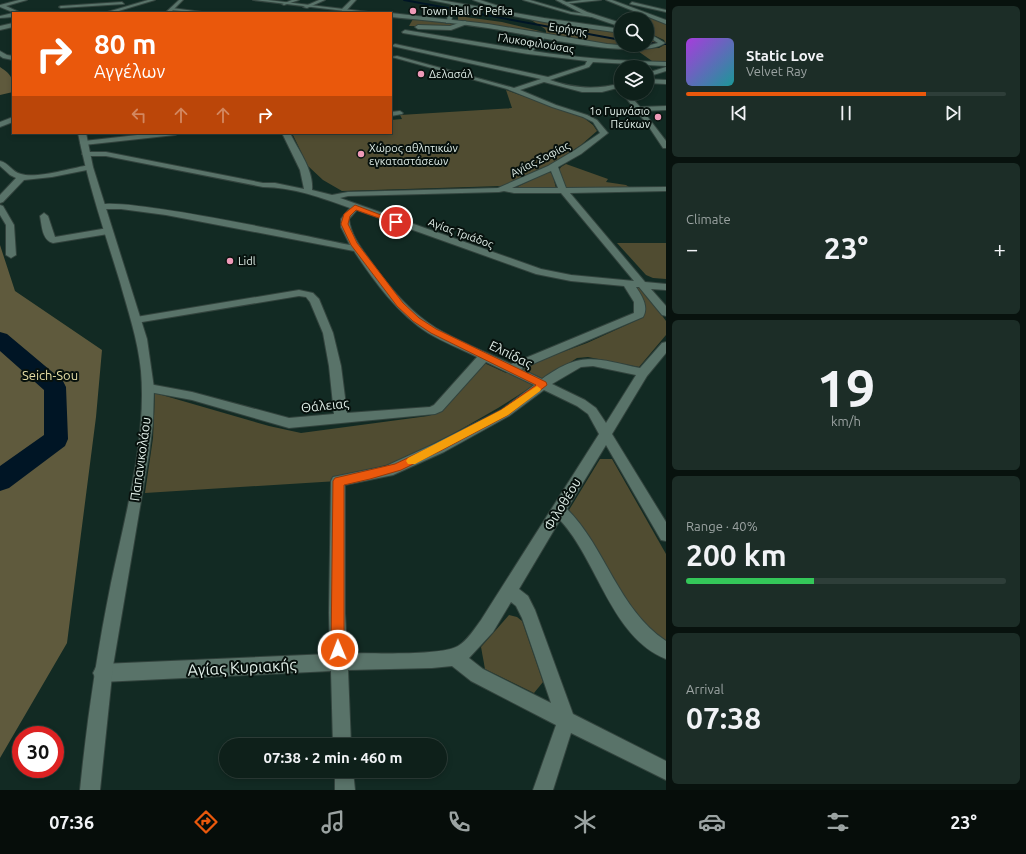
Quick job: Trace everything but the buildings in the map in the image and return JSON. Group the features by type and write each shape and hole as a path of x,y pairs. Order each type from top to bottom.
{"street":[{"path":"1,6 21,0"},
{"path":"109,12 153,0"},
{"path":"168,12 181,0"},
{"path":"251,0 365,12"},
{"path":"285,4 297,0"},
{"path":"306,6 323,0"},
{"path":"344,10 354,0"},
{"path":"432,0 452,8 509,14 614,30"},
{"path":"475,0 506,10 509,14"},
{"path":"525,0 566,11 592,15"},
{"name":"Ειρήνης","path":"558,0 614,23"},
{"path":"564,3 599,0"},
{"path":"608,0 666,22"},
{"path":"621,0 666,11"},
{"path":"62,7 119,1 130,6"},
{"path":"57,3 62,7 63,12"},
{"path":"1,6 16,12"},
{"path":"306,6 356,12"},
{"path":"450,22 452,8"},
{"path":"172,9 194,12"},
{"path":"2,18 12,15"},
{"name":"Ειρήνης","path":"392,15 465,23 543,36 614,45"},
{"path":"465,23 453,28 415,27 402,36 393,48 546,80 569,88 614,88"},
{"path":"0,28 12,25"},
{"name":"Γλυκοφιλούσας","path":"402,36 591,60 666,64"},
{"path":"528,52 543,36"},
{"name":"Ειρήνης","path":"654,39 661,44 654,45"},
{"path":"0,53 4,57 12,60"},
{"name":"Αγίας Σοφίας","path":"331,198 348,194 488,191 505,188 554,167 595,141 603,134 604,131 590,118 514,90 394,56"},
{"path":"514,90 587,66 591,60"},
{"path":"654,72 666,68"},
{"path":"654,81 666,82"},
{"path":"631,100 666,146"},
{"path":"638,109 666,108"},
{"path":"392,114 400,113"},
{"path":"0,125 12,119"},
{"name":"Παπανικολάου","path":"82,134 89,167 146,357 149,388 146,427 140,470 102,674 92,754 90,790"},
{"path":"85,148 140,134"},
{"path":"286,134 306,176 309,186 308,191"},
{"name":"Αγίας Τριάδος","path":"85,148 100,153 263,185 275,185 308,191 539,272 571,278 666,287"},
{"path":"0,163 13,174 22,178 89,167"},
{"path":"554,167 558,180 564,191 666,312"},
{"path":"0,200 22,178"},
{"path":"505,188 514,190 564,191 666,189"},
{"path":"101,206 121,206 166,212 357,249"},
{"name":"Ελπίδας","path":"355,207 347,216 344,224 348,234 357,249 400,305 416,319 438,333 587,407 595,415 666,535"},
{"path":"0,208 10,225 11,255"},
{"path":"44,216 49,237 53,240 108,231"},
{"path":"510,369 597,334 639,315 641,312 636,294 627,283"},
{"name":"Αγίας Τριάδος","path":"643,284 666,283"},
{"path":"136,320 303,292 309,294 315,301 328,333 335,366 341,418"},
{"name":"Φιλοθέου","path":"454,657 466,651 477,640 559,510 643,372 666,346"},
{"name":"Θάλειας","path":"149,388 192,396 284,422 302,423 341,418 434,411 484,356"},
{"path":"342,738 337,613 338,481 370,475 397,467 439,448 505,412 556,375 579,363 593,362 643,372"},
{"path":"559,510 580,533 637,627 650,641 666,651"},
{"path":"508,591 522,601 529,616 566,720 562,737 543,790"},
{"path":"454,657 478,674 666,771"},
{"name":"Αγίας Κυριακής","path":"102,674 338,662 426,660 454,657"},
{"path":"344,778 345,790"}],"shaded area":[{"path":"458,16 502,22 544,32 458,21"},
{"path":"528,18 614,31 614,46 546,34 545,29"},
{"path":"413,19 461,24 452,27 409,26"},
{"path":"654,19 666,23 666,44 664,40 654,35"},
{"path":"666,44 666,61 651,60 639,52 654,52 654,48 659,48"},
{"path":"506,90 584,118 593,125 597,131 581,145 542,170 502,186 342,191 323,180 308,166 292,134 392,134 392,120 402,119 400,115 512,108"},
{"path":"566,164 608,179 606,182 626,185 629,187 566,188 558,172 561,167"},
{"path":"548,172 552,173 556,188 515,188"},
{"path":"617,243 666,243 666,279 653,278 646,275"},
{"path":"634,288 642,288 666,321 666,335 639,367 588,357 577,358 498,408 430,447 401,461 368,470 338,481 145,493 153,438 155,393 269,426 301,433 428,416 441,410 482,362 506,373 587,343 642,318 645,312"},
{"path":"600,459 612,459 666,554 666,643 651,633 623,595 569,510"},
{"path":"509,615 517,617 522,621 543,682 534,693 485,669 481,647"}],"green space":[{"path":"0,67 11,77 12,92 0,95"},
{"name":"Seich-Sou","path":"0,245 15,291 102,350 96,417 67,643 19,726 12,726 12,737 0,758"}],"waterway":[{"path":"404,0 614,39"},
{"path":"654,43 666,44"},
{"path":"0,339 55,387 56,439 0,480"}],"slow traffic":[{"path":"411,461 439,448 505,412 521,402 537,389"}],"place":[{"name":"Town Hall of Pefka","path":"413,11"},
{"name":"Δελασάλ","path":"421,74"},
{"name":"1ο Γυμνάσιο Πεύκων","path":"658,117"},
{"name":"Χώρος αθλητικών εγκαταστάσεων","path":"361,154"},
{"name":"Lidl","path":"230,261"}],"route":[{"path":"338,650 338,481 388,471 439,448 505,412 543,385 434,331 420,323 400,305 350,239 344,224 348,213 355,207 396,222"}]}
